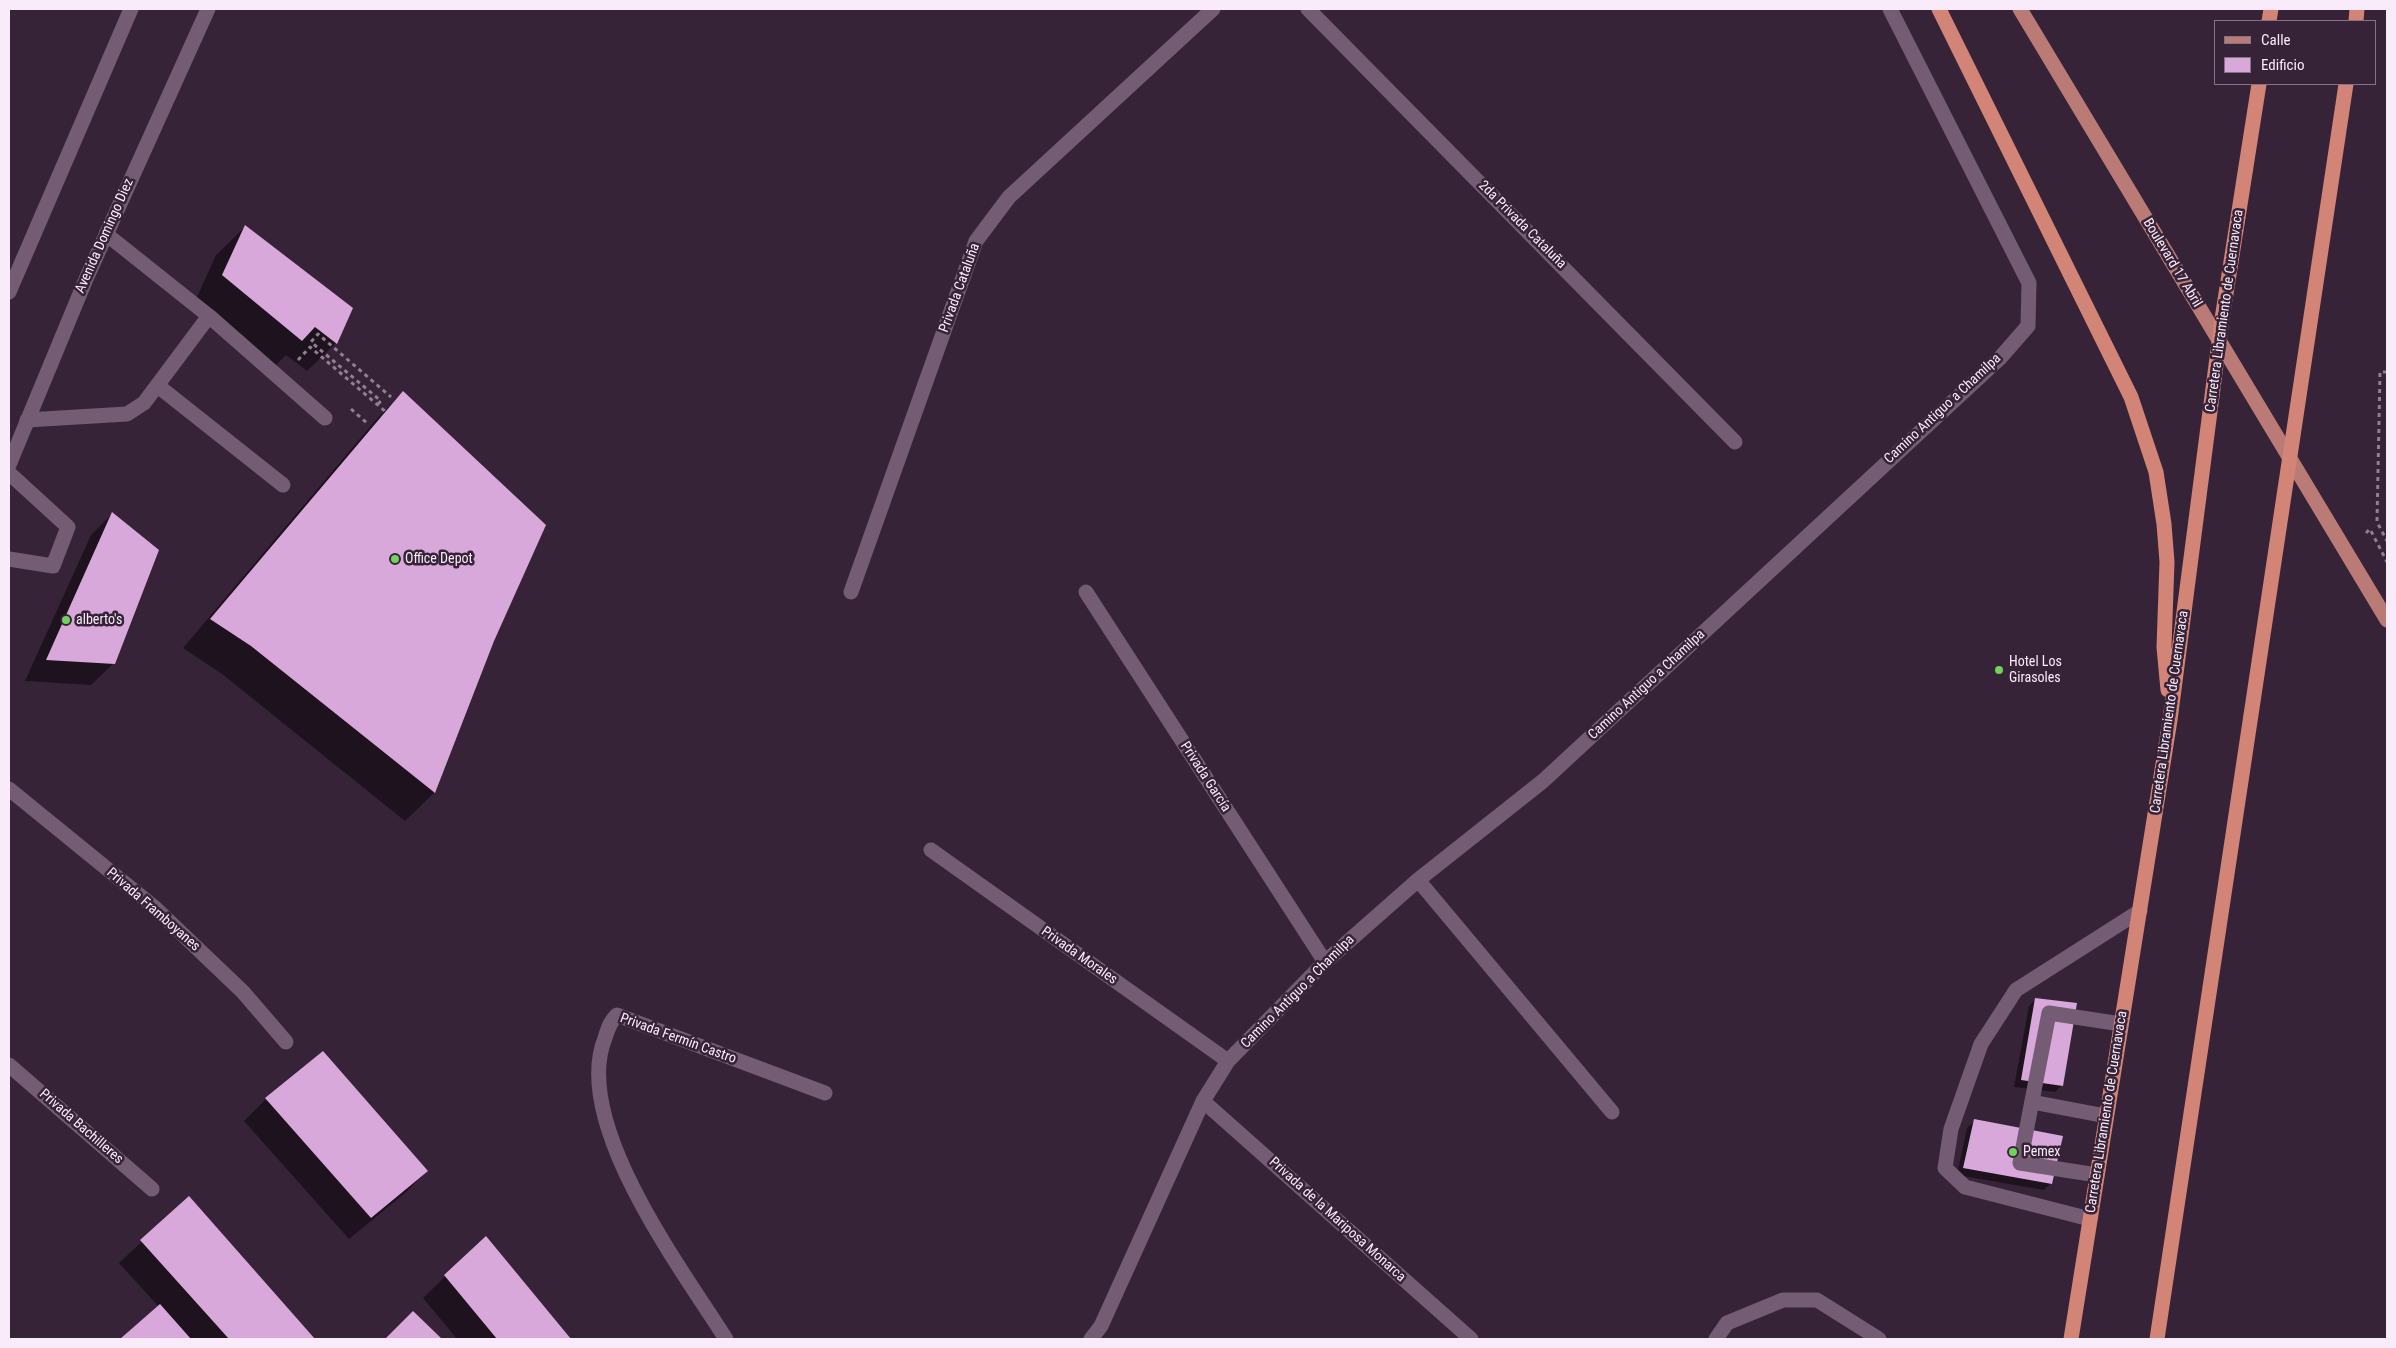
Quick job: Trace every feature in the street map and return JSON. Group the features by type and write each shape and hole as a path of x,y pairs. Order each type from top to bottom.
{"highway":[{"path":"1939,9 2131,397 2156,472 2164,524 2167,562 2164,647 2170,720"},
{"name":"Carretera Libramiento de Cuernavaca","path":"2070,1339 2170,720 2222,319 2259,85"},
{"path":"2157,1339 2346,85"}],"main road":[{"name":"Boulevard 17 Abril","path":"2020,9 2387,620"}],"street":[{"path":"9,292 131,9"},
{"name":"Avenida Domingo Diez","path":"9,465 106,234 208,9"},
{"name":"Privada Cataluña","path":"851,592 976,241 1009,197 1213,9"},
{"name":"2da Privada Cataluña","path":"1308,9 1735,442"},
{"name":"Camino Antiguo a Chamilpa","path":"1091,1339 1101,1326 1203,1101 1228,1061 1325,962 1418,880 1543,780 2000,358 2028,326 2029,283 1890,9"},
{"path":"106,234 209,316 325,418"},
{"path":"27,420 127,414 144,403 209,316"},
{"path":"158,386 283,484"},
{"path":"9,472 68,527 53,566 9,559"},
{"name":"Privada García","path":"1086,592 1325,962"},
{"name":"Privada Framboyanes","path":"9,789 154,907 243,992 286,1042"},
{"name":"Privada Morales","path":"931,850 1228,1061"},
{"path":"1418,880 1612,1112"},
{"path":"2090,1220 1965,1186 1945,1168 1951,1129 1981,1044 2016,990 2140,911"},
{"path":"2097,1175 2020,1163 2050,1013 2121,1024"},
{"name":"Privada Fermín Castro","path":"726,1339 642,1204 614,1150 599,1097 598,1053 612,1020 617,1015 825,1093"},
{"name":"Privada Bachilleres","path":"9,1065 152,1189"},
{"name":"Privada de la Mariposa Monarca","path":"1203,1101 1471,1339"},
{"path":"2032,1102 2106,1116"},
{"path":"1716,1339 1727,1323 1782,1300 1817,1300 1879,1339"}],"path":[{"path":"378,404 381,400 311,342 318,334 391,397"},
{"path":"296,362 310,347 386,412"},
{"path":"2387,372 2380,372 2377,522 2387,541"}],"building":[{"path":"245,225 353,308 337,344 315,327 302,341 222,275"},
{"name":"Office Depot","path":"403,391 546,525 494,641 435,793 251,646 210,619"},
{"path":"112,512 159,550 115,664 46,660"},
{"path":"2035,998 2077,1003 2063,1086 2021,1080"},
{"path":"323,1051 428,1171 371,1218 265,1098"},
{"name":"Pemex","path":"1974,1119 2063,1136 2052,1184 1963,1168"},
{"path":"189,1196 315,1339 229,1339 140,1240"},
{"path":"486,1236 571,1339 497,1339 444,1275"},
{"path":"160,1304 191,1339 120,1339"},
{"path":"413,1311 442,1339 385,1339"}],"place":[{"name":"Office Depot","path":"395,559"},
{"name":"alberto's","path":"66,620"},
{"name":"Hotel Los Girasoles","path":"1999,670"},
{"name":"Pemex","path":"2013,1152"}]}
